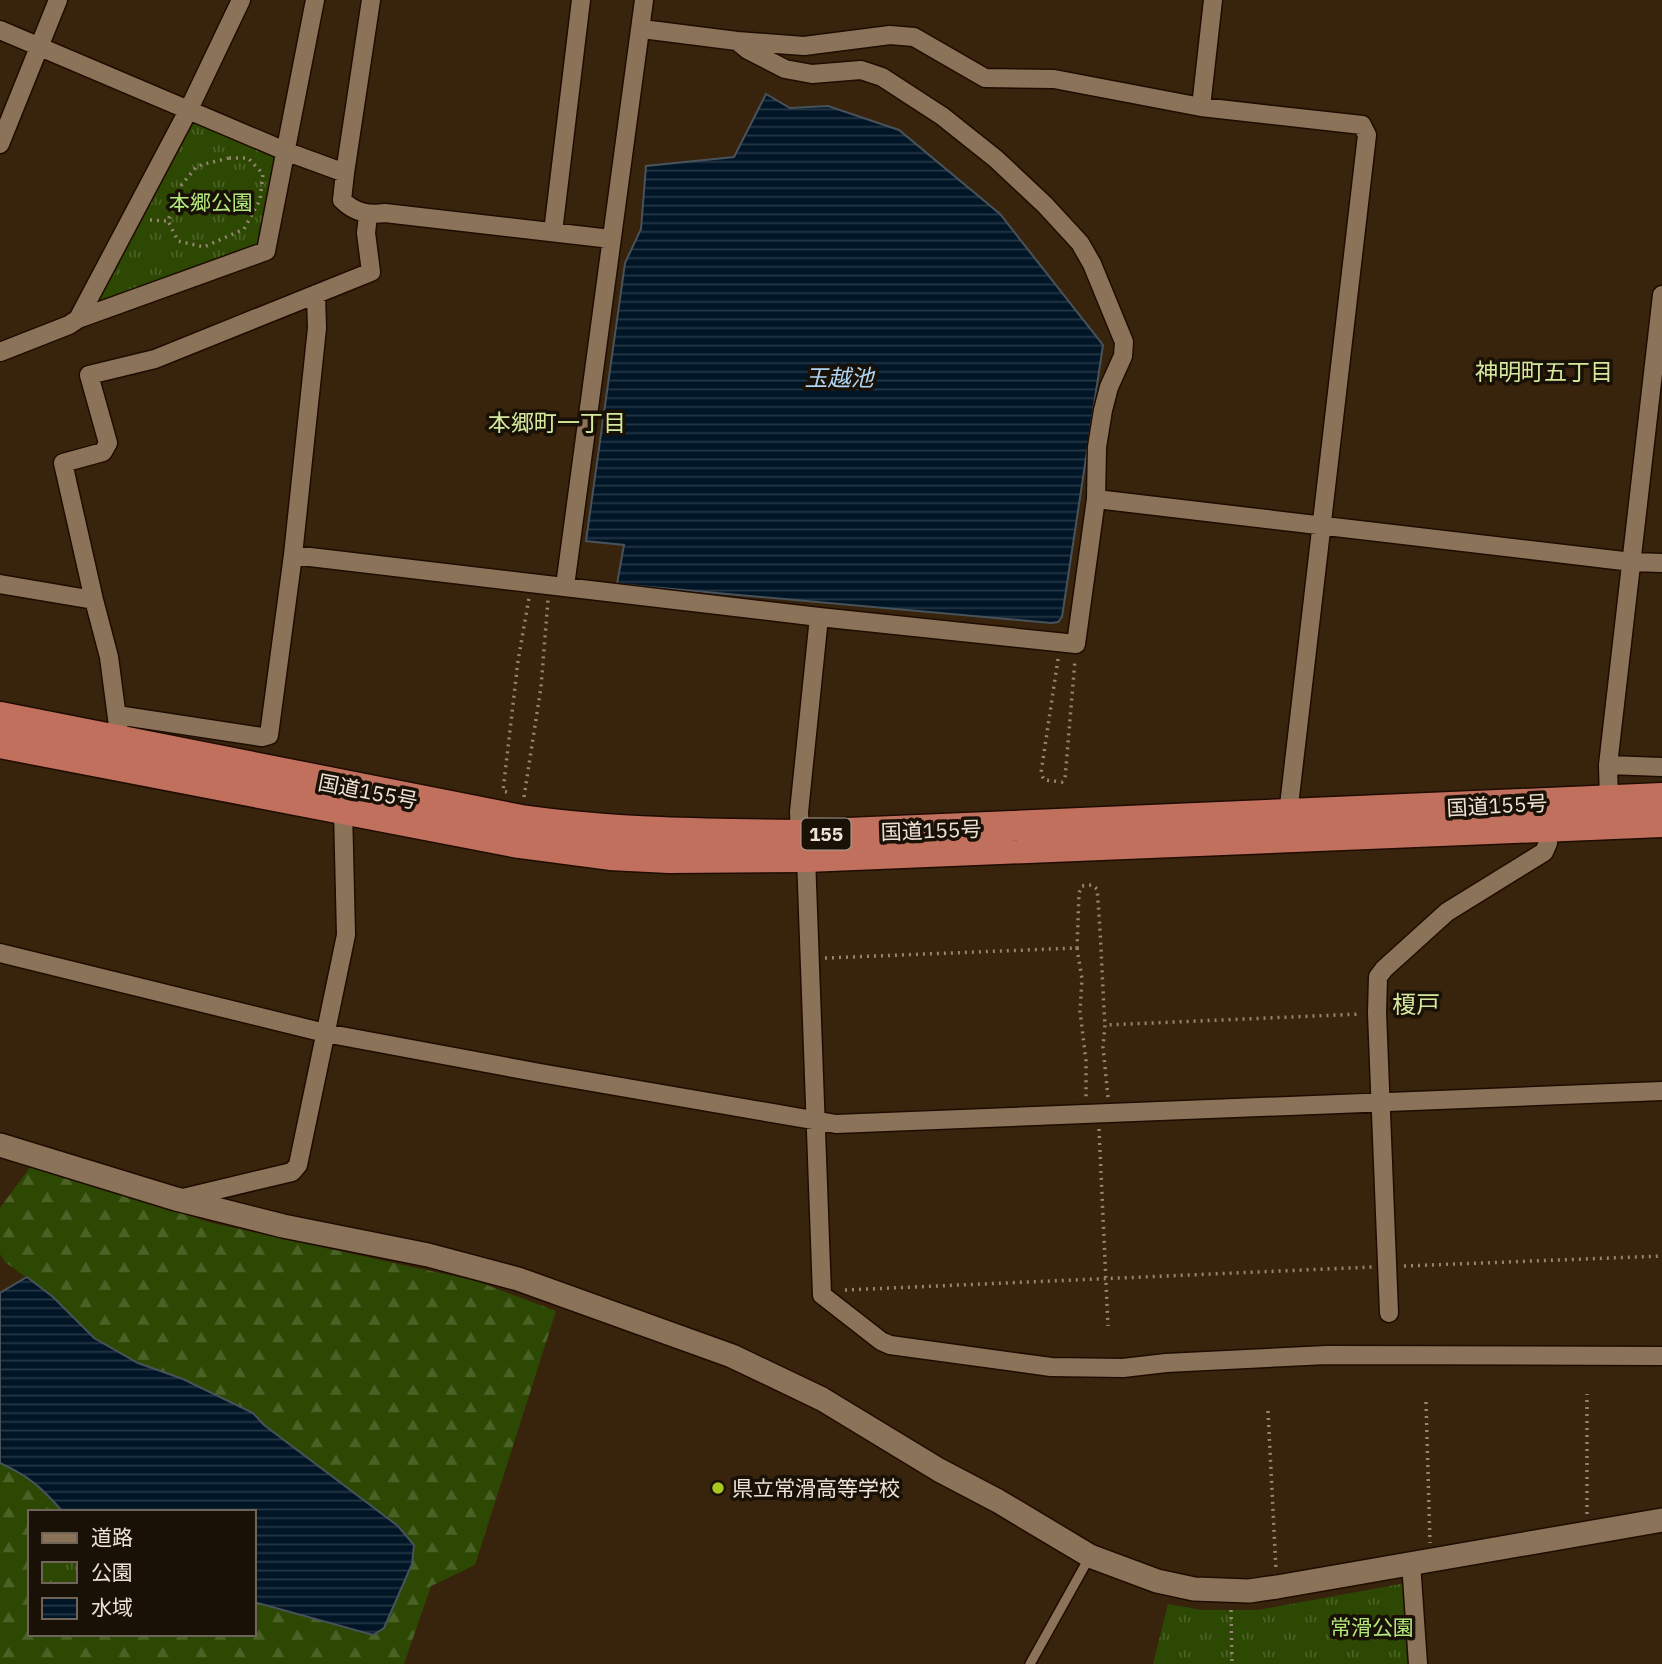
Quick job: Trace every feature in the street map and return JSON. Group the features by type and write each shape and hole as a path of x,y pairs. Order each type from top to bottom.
{"highway":[{"name":"国道155号","path":"0,717 118,728 522,807 563,826 803,846 1662,822"},
{"name":"国道155号","path":"0,743 519,843 610,855 669,858 803,846 1288,814 1662,798"}],"street":[{"path":"0,144 58,0"},
{"path":"78,319 189,109 240,0"},
{"path":"0,352 78,319 266,251 314,0"},
{"path":"371,0 342,200 350,208 368,215 385,213 611,239"},
{"path":"553,232 581,0"},
{"path":"548,584 611,239 644,0"},
{"path":"1201,107 1213,0"},
{"path":"642,29 804,46 890,35 914,37 985,78 1054,79 1201,107 1362,125 1367,135 1288,814"},
{"path":"0,30 285,151 345,173"},
{"path":"293,555 819,617 1069,643 1096,499 1097,447 1103,410 1109,387 1123,356 1124,342 1092,264 1080,243 1045,205 996,159 942,116 891,82 861,71 812,74 785,69 748,50 737,41"},
{"path":"316,294 317,328 293,555 269,735 262,737 118,728 109,657 63,463 103,452 108,443 89,375 155,359 316,294 371,272 366,233 368,215"},
{"path":"1609,800 1608,765 1662,295"},
{"path":"1096,499 1632,562 1662,563"},
{"path":"0,584 94,600"},
{"path":"819,617 799,812 803,846 822,1295 836,1308 890,1345 1051,1367 1123,1368 1166,1363 1271,1360 1327,1355 1662,1356"},
{"path":"1608,765 1662,767"},
{"path":"176,1199 296,1169 346,935 343,809"},
{"path":"1389,1313 1377,1013 1378,977 1447,912 1544,852 1548,843 1549,827"},
{"path":"0,953 325,1033 836,1124 1382,1100 1662,1091"},
{"path":"0,1145 176,1199 283,1226 428,1255 518,1279 732,1356 822,1399 939,1470 998,1500 1090,1556 1157,1581 1194,1589 1250,1591 1662,1520"},
{"path":"1418,1664 1421,1562"}],"lane":[{"path":"1030,1664 1090,1556"}],"path":[{"path":"229,158 248,158 264,174 260,200 244,229 204,247 178,241 168,221 179,188 197,166 229,158"},
{"path":"548,584 541,687 522,807 502,791 518,661 548,584"},
{"path":"1069,643 1065,779 1062,782 1049,782 1042,778 1041,773 1069,643"},
{"path":"1098,1113 1086,1061 1080,1011 1082,979 1077,948 1079,893 1082,887 1092,886 1097,889 1102,940 1101,986 1105,1025 1098,1113 1108,1326"},
{"path":"808,959 1077,948"},
{"path":"1105,1025 1377,1013"},
{"path":"822,1290 1387,1265 1662,1256"},
{"path":"1587,1394 1587,1533"},
{"path":"1421,1562 1426,1402"},
{"path":"1268,1411 1276,1587"},
{"path":"1231,1611 1232,1664"}],"green space":[{"name":"本郷公園","path":"197,121 272,152 277,160 262,239 255,245 103,307 98,298 188,125"},
{"path":"31,1166 212,1223 476,1281 556,1311 475,1565 431,1586 404,1664 0,1664 0,1463 34,1483 61,1510 28,1510 28,1636 256,1636 256,1603 373,1634 384,1628 412,1564 398,1526 264,1425 253,1413 183,1379 138,1363 94,1338 53,1297 5,1262 0,1254 0,1208"},
{"name":"常滑公園","path":"1406,1583 1411,1664 1153,1664 1168,1604 1202,1610 1258,1610"}],"water":[{"name":"玉越池","path":"766,94 790,108 828,106 899,130 1000,214 1103,345 1062,617 1058,622 617,584 624,545 586,541 625,263 641,229 646,166 734,157"},
{"path":"27,1277 53,1297 94,1338 138,1363 183,1379 253,1413 264,1425 398,1526 414,1545 412,1564 384,1628 373,1635 256,1603 256,1510 61,1510 34,1483 0,1463 0,1293"}],"place":[{"name":"県立常滑高等学校","path":"718,1488"}],"district":[{"name":"神明町五丁目","path":"1544,371"},
{"name":"本郷町一丁目","path":"557,422"},
{"name":"榎戸","path":"1416,1004"}]}
